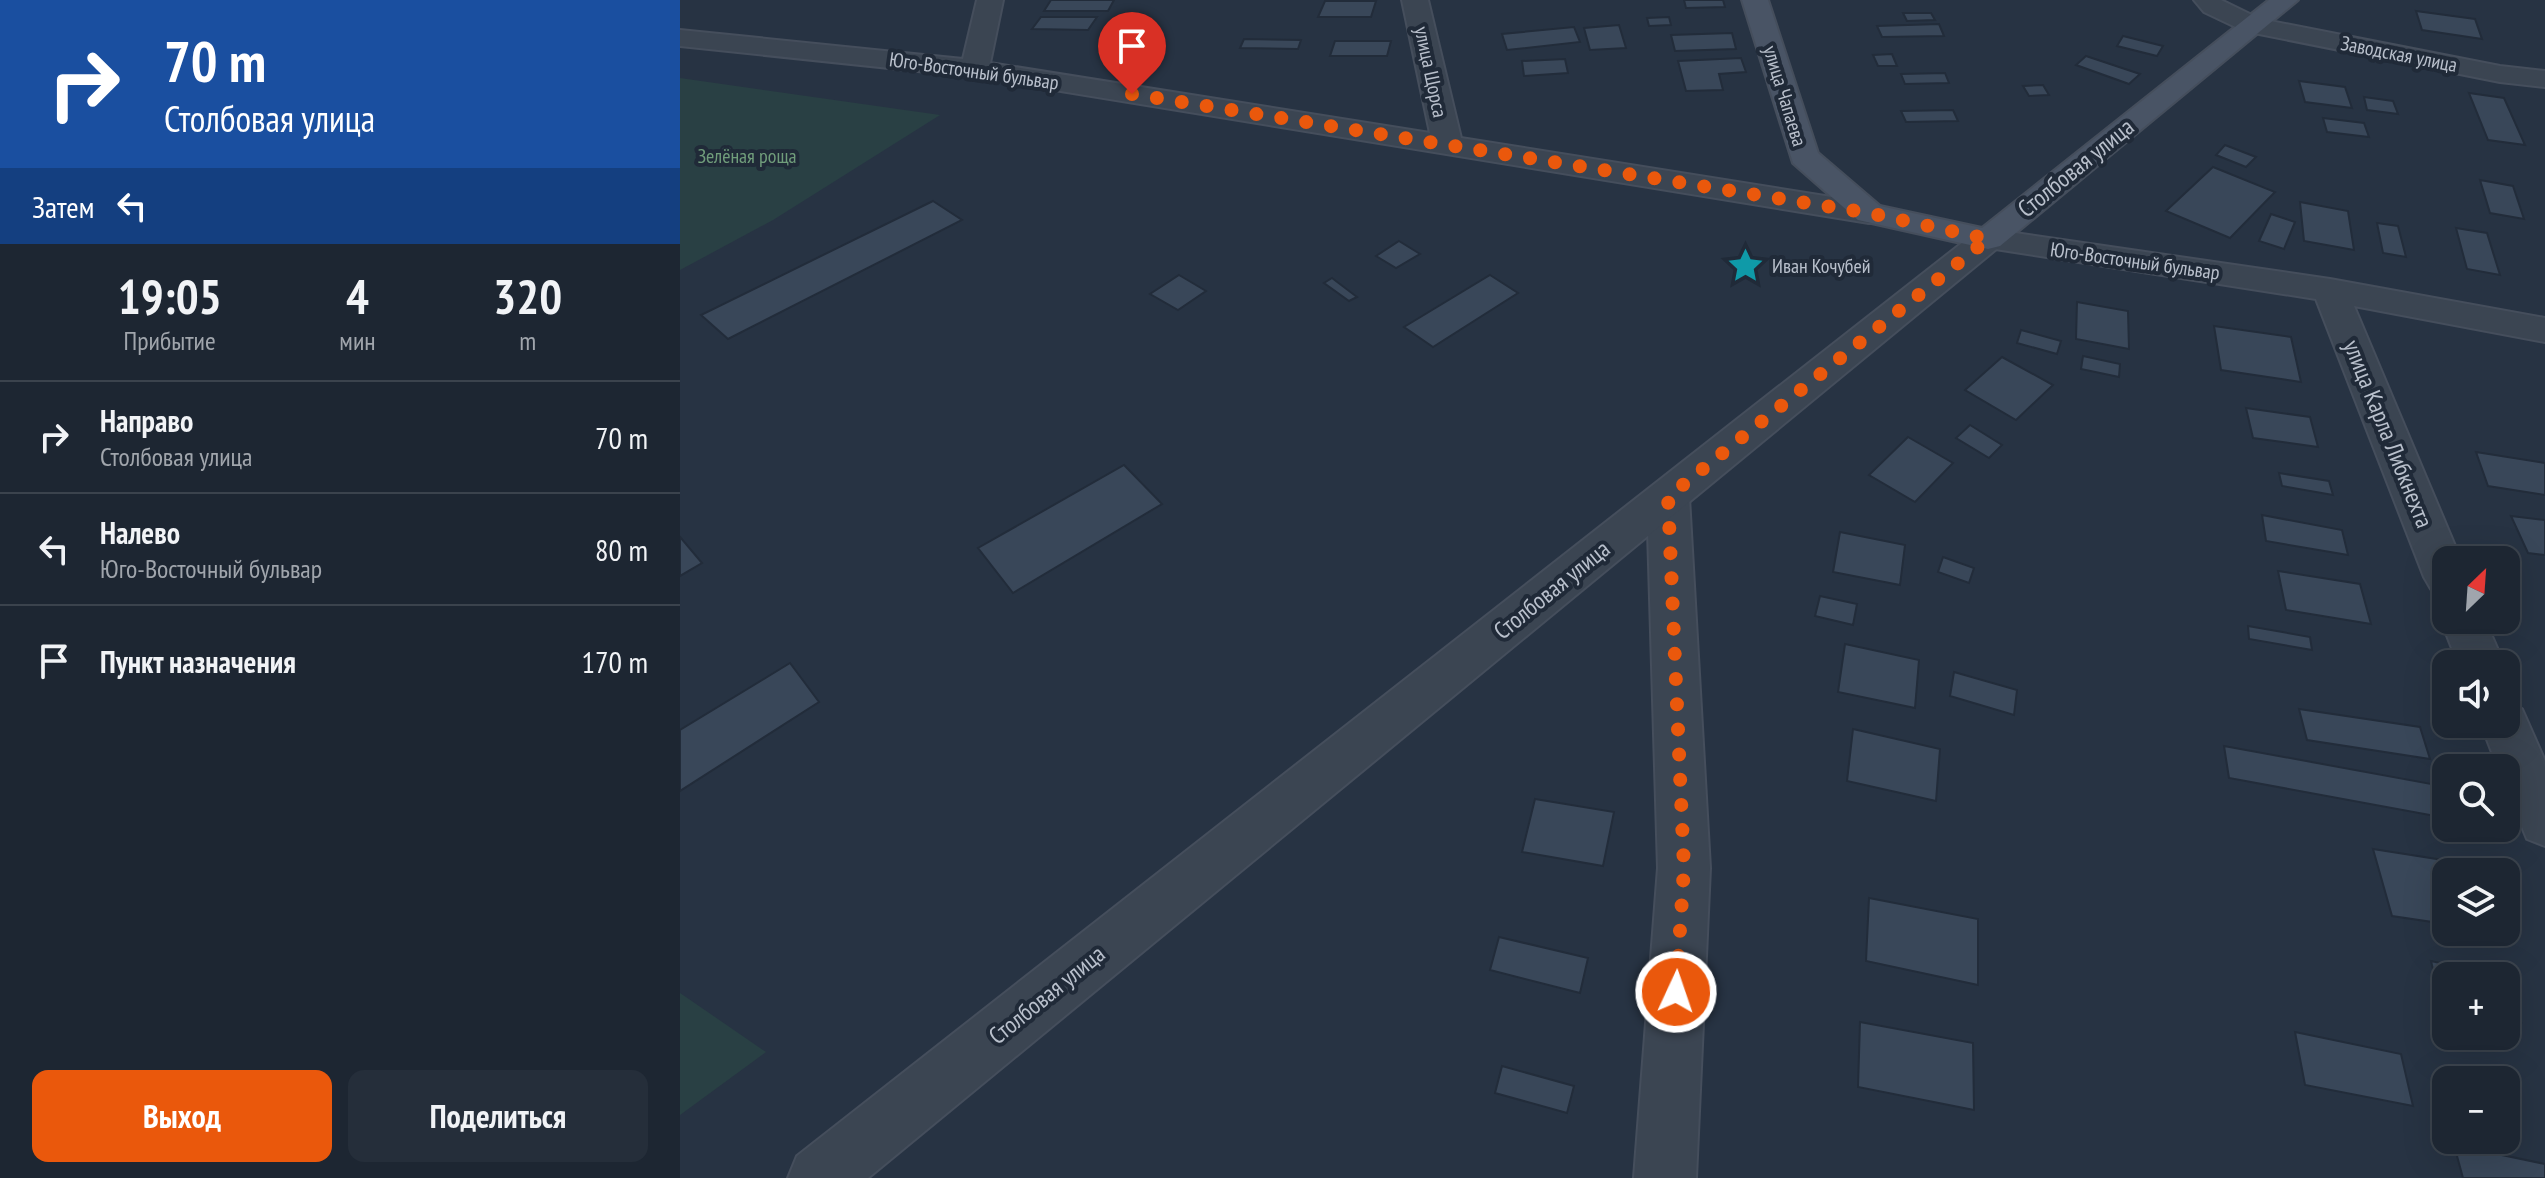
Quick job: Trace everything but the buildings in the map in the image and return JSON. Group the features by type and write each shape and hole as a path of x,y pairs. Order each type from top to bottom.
{"main road":[{"name":"улица Чапаева","path":"1755,0 1804,157 1869,213"},
{"name":"Столбовая улица","path":"1988,239 2285,0"},
{"name":"Юго-Восточный бульвар","path":"1869,213 1988,239"}],"street":[{"path":"975,69 990,0"},
{"name":"улица Щорса","path":"1415,0 1447,144"},
{"name":"Заводская улица","path":"2207,0 2213,7 2253,25 2500,74 2545,79"},
{"name":"Юго-Восточный бульвар","path":"680,38 975,69 1869,213"},
{"name":"Юго-Восточный бульвар","path":"1988,239 2330,290 2545,330"},
{"name":"Столбовая улица","path":"819,1178 1988,239"},
{"name":"улица Карла Либкнехта","path":"2330,290 2433,546"},
{"path":"1665,1178 1684,868 1668,497"},
{"path":"2511,738 2545,822"}],"green space":[{"name":"Зелёная роща","path":"680,78 940,115 773,220 680,270"},
{"path":"680,993 766,1052 680,1115"}],"place":[{"name":"Иван Кочубей","path":"1746,266"}],"route":[{"path":"1132,94 1869,213 1988,239 1668,497 1684,868 1676,992"}]}
